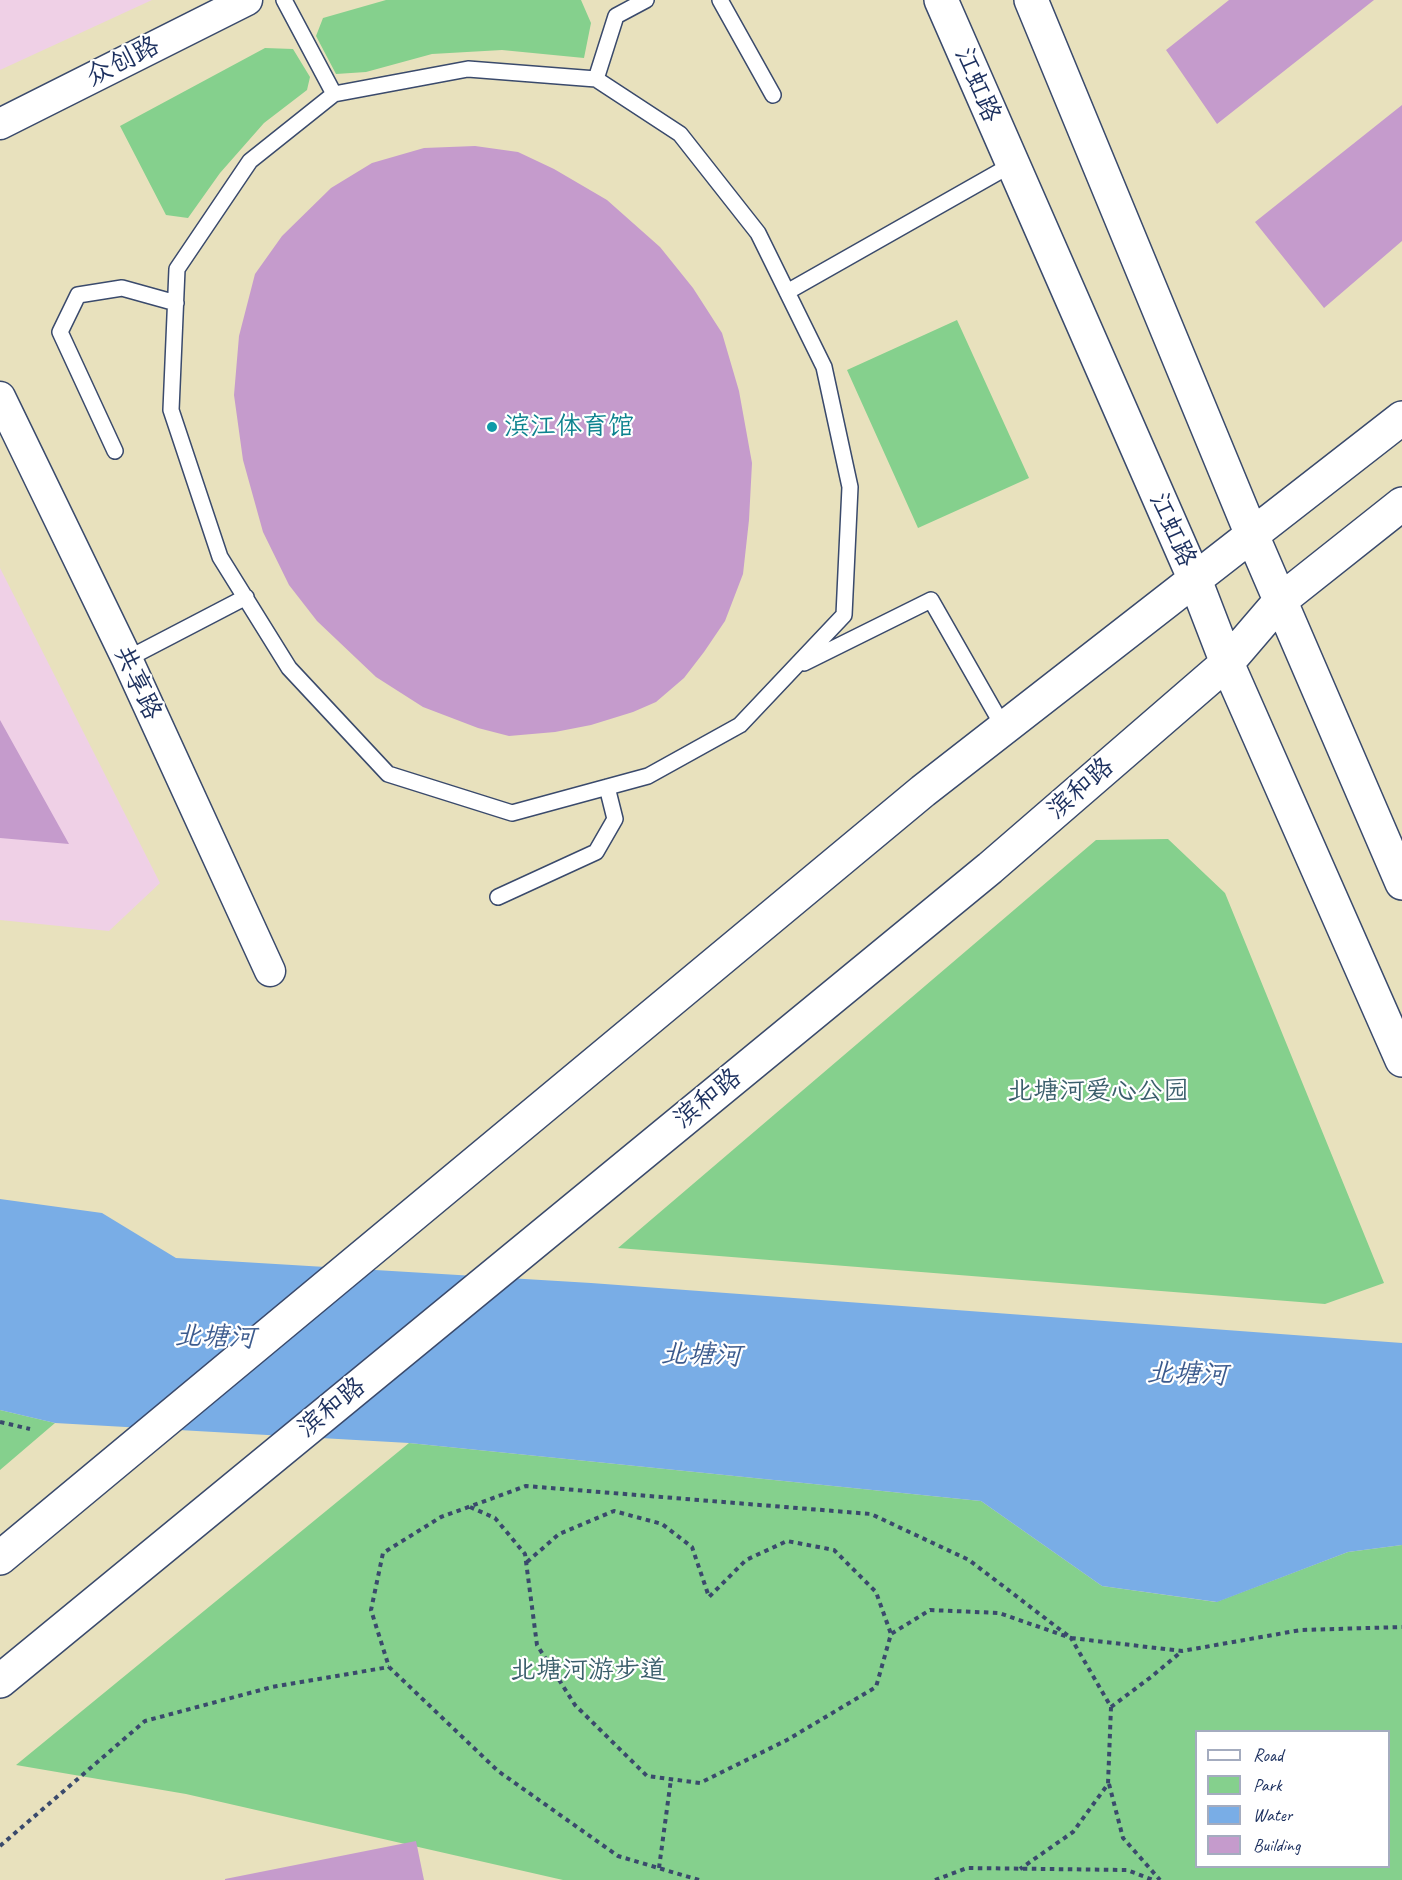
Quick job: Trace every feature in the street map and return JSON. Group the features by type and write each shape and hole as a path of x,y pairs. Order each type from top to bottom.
{"main road":[{"name":"江虹路","path":"940,0 1195,580 1227,663 1402,1060"},
{"path":"1031,0 1252,535 1402,883"},
{"path":"0,1558 923,791 1402,418"},
{"name":"滨和路","path":"0,1680 990,868 1227,663 1281,600 1402,504"}],"street":[{"name":"众创路","path":"0,124 246,0"},
{"name":"共享路","path":"0,397 127,659 270,971"}],"lane":[{"path":"284,0 334,94"},
{"path":"596,80 616,16 646,0"},
{"path":"720,0 773,95"},
{"path":"468,69 596,80 680,134 758,233 824,368 850,487 844,615 740,725 648,776 512,813 388,774 289,668 220,557 171,410 177,269 250,161 334,94 468,69"},
{"path":"787,292 1011,165"},
{"path":"115,451 60,332 78,295 122,288 176,303"},
{"path":"127,659 246,597"},
{"path":"794,668 931,600 1004,728"},
{"path":"498,897 596,852 615,819 607,787"}],"path":[{"path":"0,1422 30,1429"},
{"path":"699,1880 618,1856 498,1771 389,1667 371,1610 383,1553 441,1517 526,1486 871,1514 969,1560 1071,1638 1111,1707 1108,1784 1123,1838 1160,1880"},
{"path":"469,1506 495,1518 525,1554 526,1562 537,1645 575,1705 647,1776 700,1783 787,1740 876,1687 891,1634 876,1592 834,1550 787,1541 746,1560 709,1597 692,1547 662,1524 614,1511 559,1534 526,1562"},
{"path":"891,1634 930,1610 999,1613 1071,1638 1182,1651 1301,1630 1402,1627"},
{"path":"1111,1707 1182,1651"},
{"path":"0,1846 145,1720 272,1687 389,1667"},
{"path":"659,1868 671,1779"},
{"path":"1020,1869 1073,1832 1108,1784"},
{"path":"935,1880 967,1868 1127,1870 1153,1880"}],"shaded area":[{"path":"0,0 152,0 0,70"},
{"path":"0,568 160,883 109,931 0,920"}],"green space":[{"path":"386,0 581,0 591,23 584,58 502,50 432,54 366,72 336,74 316,36 323,18"},
{"path":"265,48 293,49 310,77 307,90 264,123 220,173 188,218 166,215 120,126"},
{"path":"957,320 1029,478 918,528 847,370"},
{"name":"北塘河爱心公园","path":"1168,839 1225,893 1384,1283 1325,1304 618,1248 1096,840"},
{"path":"0,1410 55,1423 0,1470"},
{"name":"北塘河游步道","path":"409,1443 981,1501 1102,1586 1216,1602 1348,1552 1402,1545 1402,1880 563,1880 186,1794 16,1765"}],"water":[{"name":"北塘河","path":"0,1199 102,1213 176,1258 591,1283 1402,1343 1402,1545 1348,1552 1217,1602 1102,1586 981,1501 409,1443 55,1423 0,1410"}],"building":[{"path":"1229,0 1374,0 1217,124 1166,50"},
{"path":"1402,105 1402,241 1324,308 1255,222"},
{"name":"滨江体育馆","path":"475,146 518,152 554,169 607,200 660,247 693,288 722,333 739,391 752,463 743,574 725,621 704,652 684,678 656,702 591,725 555,732 509,736 478,728 423,707 376,677 317,621 289,585 263,532 243,460 234,395 239,336 255,274 282,236 331,188 372,163 424,148"},
{"path":"0,720 69,844 0,838"},
{"path":"416,1841 424,1880 225,1880 225,1879"}],"place":[{"name":"滨江体育馆","path":"492,427"}]}
